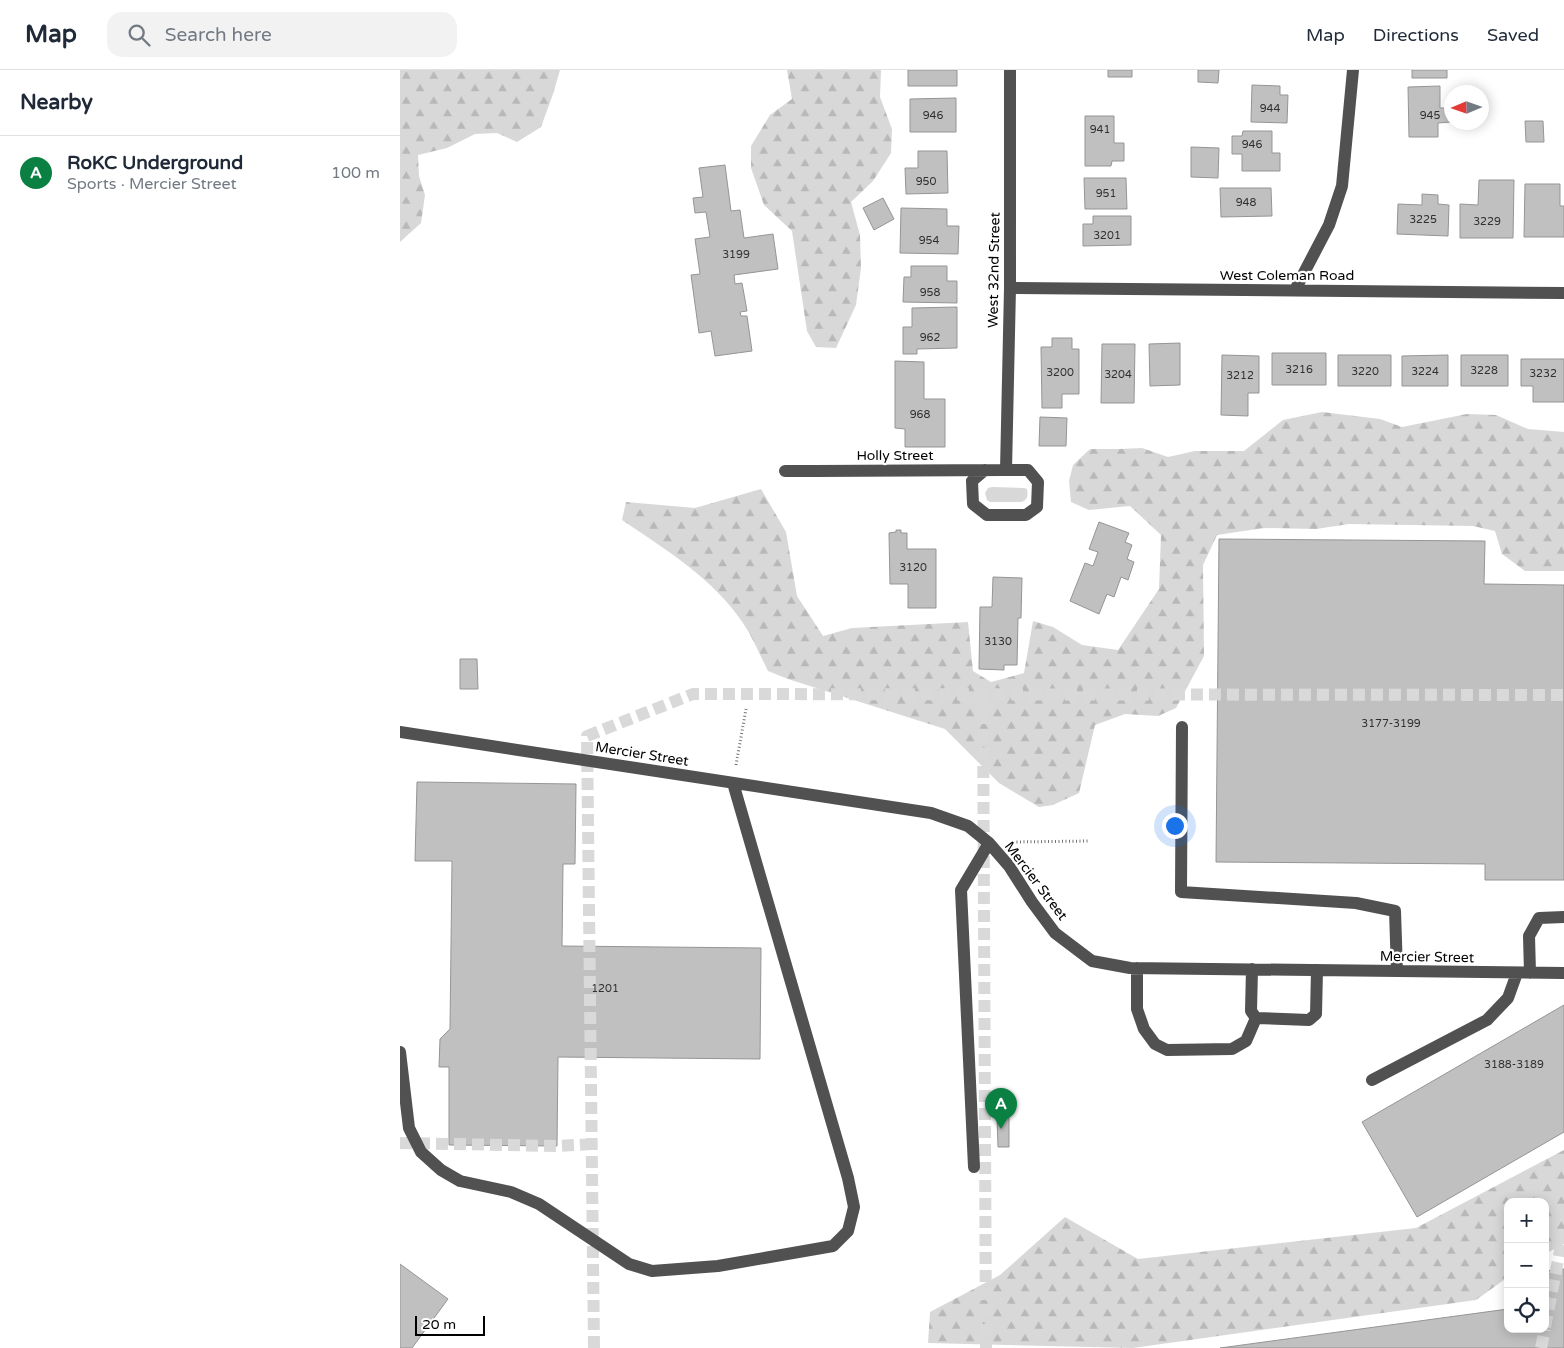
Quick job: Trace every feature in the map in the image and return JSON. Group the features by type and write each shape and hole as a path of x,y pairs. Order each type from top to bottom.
{"street":[{"name":"West 32nd Street","path":"1006,470 1010,288 1010,70"},
{"path":"1294,290 1330,225 1342,186 1353,70"},
{"name":"West Coleman Road","path":"1010,288 1564,293"},
{"path":"984,470 972,481 973,504 987,515 1026,515 1037,507 1038,482 1028,470 1006,470"},
{"name":"Holly Street","path":"785,471 1006,470"},
{"path":"1182,728 1181,892 1356,904 1395,911 1397,971"},
{"name":"Mercier Street","path":"400,732 932,813 968,826 988,843 1009,866 1055,933 1092,961 1137,968 1564,973"},
{"path":"400,1052 405,1126 420,1152 441,1170 460,1181 511,1192 539,1204 629,1264 652,1271 718,1266 833,1246 848,1231 854,1207 848,1178 733,782"},
{"path":"974,1167 961,890 988,843"},
{"path":"1372,1080 1487,1020 1508,998 1524,973 1529,936 1539,918 1564,917"},
{"path":"1137,968 1137,1008 1144,1029 1155,1044 1167,1050 1232,1049 1246,1041 1256,1018"},
{"path":"1252,969 1252,1011 1256,1018"},
{"path":"1256,1018 1309,1020 1316,1014 1317,970"}],"path":[{"path":"733,782 746,709"},
{"path":"1007,842 1090,841"}],"green space":[{"path":"400,70 560,70 541,127 517,142 497,133 475,134 447,148 418,155 419,176 425,195 421,223 400,242"},
{"path":"787,70 881,70 880,97 892,129 891,153 873,181 851,202 860,235 861,268 856,305 836,348 816,347 807,331 792,231 764,205 751,168 751,146 770,115 792,99"},
{"path":"1322,412 1380,419 1402,427 1467,414 1496,415 1528,429 1564,432 1564,571 1525,571 1502,554 1495,531 1473,526 1349,524 1316,529 1264,528 1217,535 1203,565 1204,656 1176,708 1158,716 1125,714 1095,725 1079,793 1053,805 1039,807 999,783 945,729 768,671 743,623 718,592 688,566 622,520 626,502 695,508 761,489 786,532 797,596 823,636 852,628 968,622 973,671 991,682 1024,673 1033,621 1053,627 1082,645 1118,650 1159,589 1161,535 1130,506 1089,510 1071,502 1069,481 1073,465 1090,449 1142,448 1168,457 1195,451 1244,451 1283,420"},
{"path":"988,488 1024,488 1027,489 1027,497 1021,502 990,502 987,500 985,493"},
{"path":"1564,1150 1564,1244 1549,1252 1549,1198 1504,1198 1504,1280 1476,1300 1133,1348 928,1343 930,1312 1000,1275 1065,1217 1138,1259 1416,1228"}],"building":[{"path":"908,70 957,70 957,86 908,86"},
{"path":"1108,70 1132,70 1132,77 1108,77"},
{"path":"1198,70 1219,70 1218,83 1198,82"},
{"path":"1412,70 1447,70 1447,78 1412,78"},
{"path":"1252,85 1280,86 1280,95 1288,95 1287,123 1251,122"},
{"path":"1440,86 1440,108 1444,108 1444,123 1438,123 1438,137 1409,137 1408,87"},
{"path":"956,98 956,132 910,132 910,99"},
{"path":"1085,116 1114,116 1114,143 1124,143 1124,161 1112,161 1111,166 1085,166"},
{"path":"1525,121 1543,121 1544,142 1526,142"},
{"path":"1243,131 1272,131 1272,153 1280,153 1280,171 1242,171 1242,154 1232,154 1232,136 1242,136"},
{"path":"1191,147 1219,148 1218,178 1191,177"},
{"path":"918,151 947,151 948,193 906,194 905,168 918,168"},
{"path":"725,165 731,211 740,210 744,238 773,234 778,269 734,275 735,284 742,283 747,311 740,312 741,316 747,316 752,351 715,356 711,331 699,333 691,275 700,274 695,239 710,237 706,212 695,213 693,198 703,197 699,168"},
{"path":"1084,178 1126,178 1127,209 1085,209"},
{"path":"1479,180 1514,180 1513,238 1460,238 1460,204 1478,205"},
{"path":"1525,184 1560,184 1560,206 1564,206 1564,237 1524,237"},
{"path":"1220,188 1271,188 1272,216 1221,217"},
{"path":"1422,194 1438,195 1438,204 1449,205 1448,236 1397,234 1398,204 1422,205"},
{"path":"883,198 894,219 874,230 863,208"},
{"path":"901,208 947,209 947,226 959,226 958,254 900,253"},
{"path":"1093,216 1131,216 1131,245 1083,246 1083,224 1093,224"},
{"path":"911,266 947,266 947,281 957,281 957,303 903,302 904,277 911,277"},
{"path":"957,307 957,348 917,349 917,354 903,354 903,327 912,327 912,308"},
{"path":"1052,338 1072,338 1072,349 1079,349 1079,394 1062,394 1062,408 1042,408 1041,347 1052,347"},
{"path":"1180,343 1180,385 1150,386 1149,344"},
{"path":"1102,344 1135,344 1134,403 1101,403"},
{"path":"1272,353 1326,353 1326,385 1272,385"},
{"path":"1222,355 1259,356 1259,393 1248,393 1248,416 1221,415"},
{"path":"1338,355 1391,355 1391,386 1338,386"},
{"path":"1448,355 1448,386 1402,386 1402,356"},
{"path":"1461,355 1508,355 1508,386 1461,386"},
{"path":"1521,359 1564,359 1564,402 1533,402 1533,386 1521,386"},
{"path":"895,361 924,362 924,399 945,399 945,447 905,447 905,429 895,428"},
{"path":"1040,417 1067,418 1066,446 1039,446"},
{"path":"1099,522 1129,533 1125,542 1132,545 1127,559 1134,562 1128,580 1121,577 1114,597 1107,594 1099,614 1070,601 1085,563 1093,566 1098,552 1089,549"},
{"path":"896,530 901,530 901,533 907,533 907,549 936,549 936,608 908,608 908,584 890,584 889,533 896,532"},
{"path":"1219,539 1485,541 1484,584 1564,585 1564,880 1485,880 1485,864 1216,862"},
{"path":"993,577 1022,578 1021,618 1018,618 1017,665 1004,665 1004,670 979,669 980,607 992,607"},
{"path":"460,659 477,659 478,689 460,689"},
{"path":"417,782 576,784 575,864 563,864 562,946 761,948 760,1059 558,1057 557,1146 449,1145 449,1067 439,1067 440,1039 450,1029 452,861 415,861"},
{"path":"1564,1005 1564,1132 1417,1217 1362,1122"},
{"path":"997,1117 1009,1117 1009,1147 998,1147"},
{"path":"400,1264 448,1299 412,1348 400,1348"},
{"path":"1564,1269 1564,1348 1220,1348 1504,1310 1504,1333 1549,1333 1549,1271"}],"tunnel":[{"path":"594,1348 587,736 693,694 1564,695"},
{"path":"983,694 986,1348"},
{"path":"400,1143 557,1146 592,1144"},
{"path":"1549,1307 1564,1230"},
{"path":"1541,1348 1544,1333"}],"place":[{"name":"RoKC Underground","path":"1001,1129"}]}
